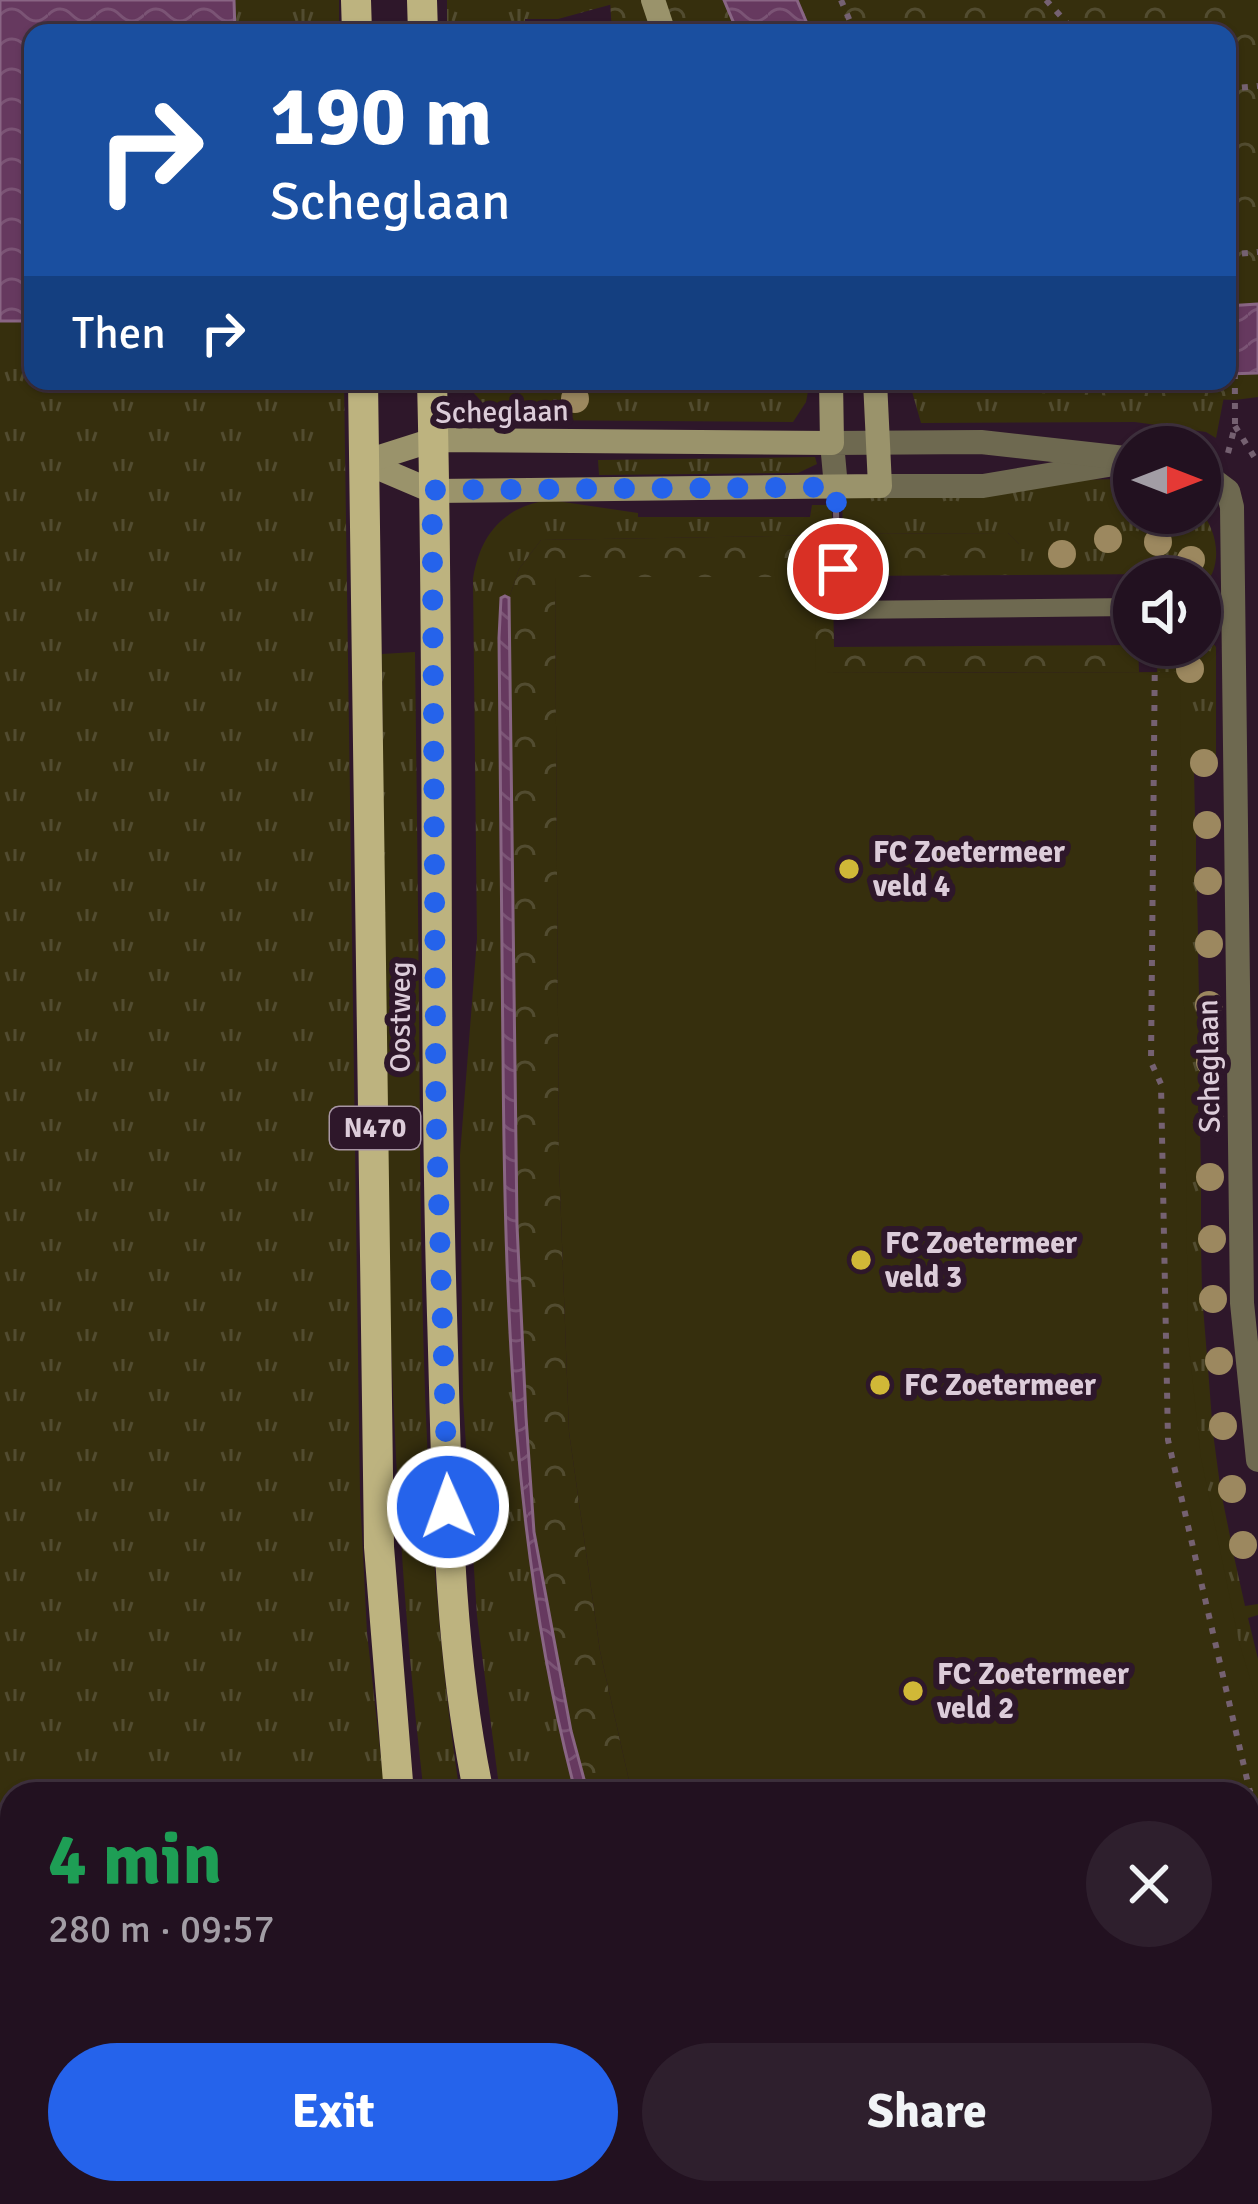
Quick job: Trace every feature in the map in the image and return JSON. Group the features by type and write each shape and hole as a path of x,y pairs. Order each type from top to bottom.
{"main road":[{"name":"Oostweg","path":"362,390 380,1546 398,1782"},
{"name":"Oostweg","path":"432,390 436,1114 447,1484 459,1661 477,1782"}],"street":[{"path":"831,390 836,487"},
{"path":"876,390 880,486"},
{"name":"Scheglaan","path":"364,462 434,440 981,442 1113,457"},
{"name":"Scheglaan","path":"364,462 432,490 983,486 1113,463"},
{"name":"Scheglaan","path":"1221,486 1228,491 1236,605 1242,1303 1258,1460"}],"lane":[{"path":"1221,605 1236,605"},
{"path":"839,610 1113,607"}],"path":[{"path":"1046,0 1068,24"},
{"path":"1235,390 1235,426 1258,463"},
{"path":"836,487 839,610"},
{"path":"1155,666 1151,1062 1161,1084 1168,1440 1248,1782"}],"green space":[{"path":"234,0 339,0 339,24 235,24"},
{"path":"447,0 624,0 558,19 525,19 525,24 447,24"},
{"path":"610,0 1258,0 1258,397 1235,400 1019,390 1236,390 1236,24 611,24"},
{"path":"0,321 24,321 24,390 344,390 360,1495 367,1633 384,1782 0,1782"},
{"path":"471,390 808,390 793,422 519,420 490,411"},
{"path":"912,390 1225,390 1218,426 921,423"},
{"path":"815,457 817,464 798,473 599,475 598,460"},
{"path":"1113,479 1113,534 1212,534 1216,558 1113,558 1113,574 1019,575 1019,544 1008,533 842,534 843,495"},
{"path":"550,500 638,513 638,517 810,517 812,505 832,505 832,535 541,540 519,569 509,598 501,598 503,1107 515,1404 536,1600 573,1782 498,1782 477,1616 463,1399 460,1155 477,939 473,579 488,536 507,516"},
{"path":"1008,533 1019,544 1019,575 842,576 842,534"},
{"path":"832,535 834,647 1113,645 1113,666 1139,666 1139,672 815,673 555,578 559,1162 569,1432 600,1651 629,1782 585,1782 534,1532 517,1225 509,598 519,569 541,540"},
{"name":"FC Zoetermeer","path":"555,577 815,577 816,673 1180,672 1188,1338 1201,1458 1239,1642 1258,1705 1258,1782 629,1782 600,1651 569,1432 559,1162"},
{"path":"415,652 425,1388 433,1551 458,1782 423,1782 399,1510 385,1082 382,654"},
{"path":"1157,666 1216,666 1216,769 1194,770 1195,819 1217,820 1217,831 1196,832 1196,874 1218,874 1218,887 1197,888 1198,936 1219,937 1219,948 1198,948 1199,999 1218,1000 1219,1010 1200,1010 1200,1057 1219,1057 1219,1067 1200,1068 1200,1114 1219,1115 1219,1127 1200,1128 1201,1171 1221,1172 1221,1182 1201,1182 1201,1232 1222,1233 1222,1244 1201,1245 1202,1293 1223,1294 1223,1306 1203,1307 1207,1356 1227,1355 1228,1367 1208,1368 1212,1421 1232,1420 1233,1431 1213,1433 1220,1485 1241,1482 1243,1492 1222,1497 1231,1541 1252,1538 1254,1548 1233,1552 1245,1606 1258,1604 1258,1615 1248,1618 1258,1659 1258,1768 1178,1477 1159,1059"}],"water":[{"path":"0,0 234,0 235,24 24,24 24,321 0,321"},
{"path":"724,0 797,0 807,24 734,24"},
{"path":"1258,304 1258,373 1236,374 1236,305"},
{"path":"501,598 509,598 517,1225 534,1532 585,1782 573,1782 555,1703 525,1520 516,1427 504,1149"}],"place":[{"name":"FC Zoetermeer veld 4","path":"849,869"},
{"name":"FC Zoetermeer veld 3","path":"861,1260"},
{"name":"FC Zoetermeer","path":"880,1385"},
{"name":"FC Zoetermeer veld 2","path":"913,1691"}],"route":[{"path":"448,1507 436,1114 432,490 836,487 838,569"}]}
